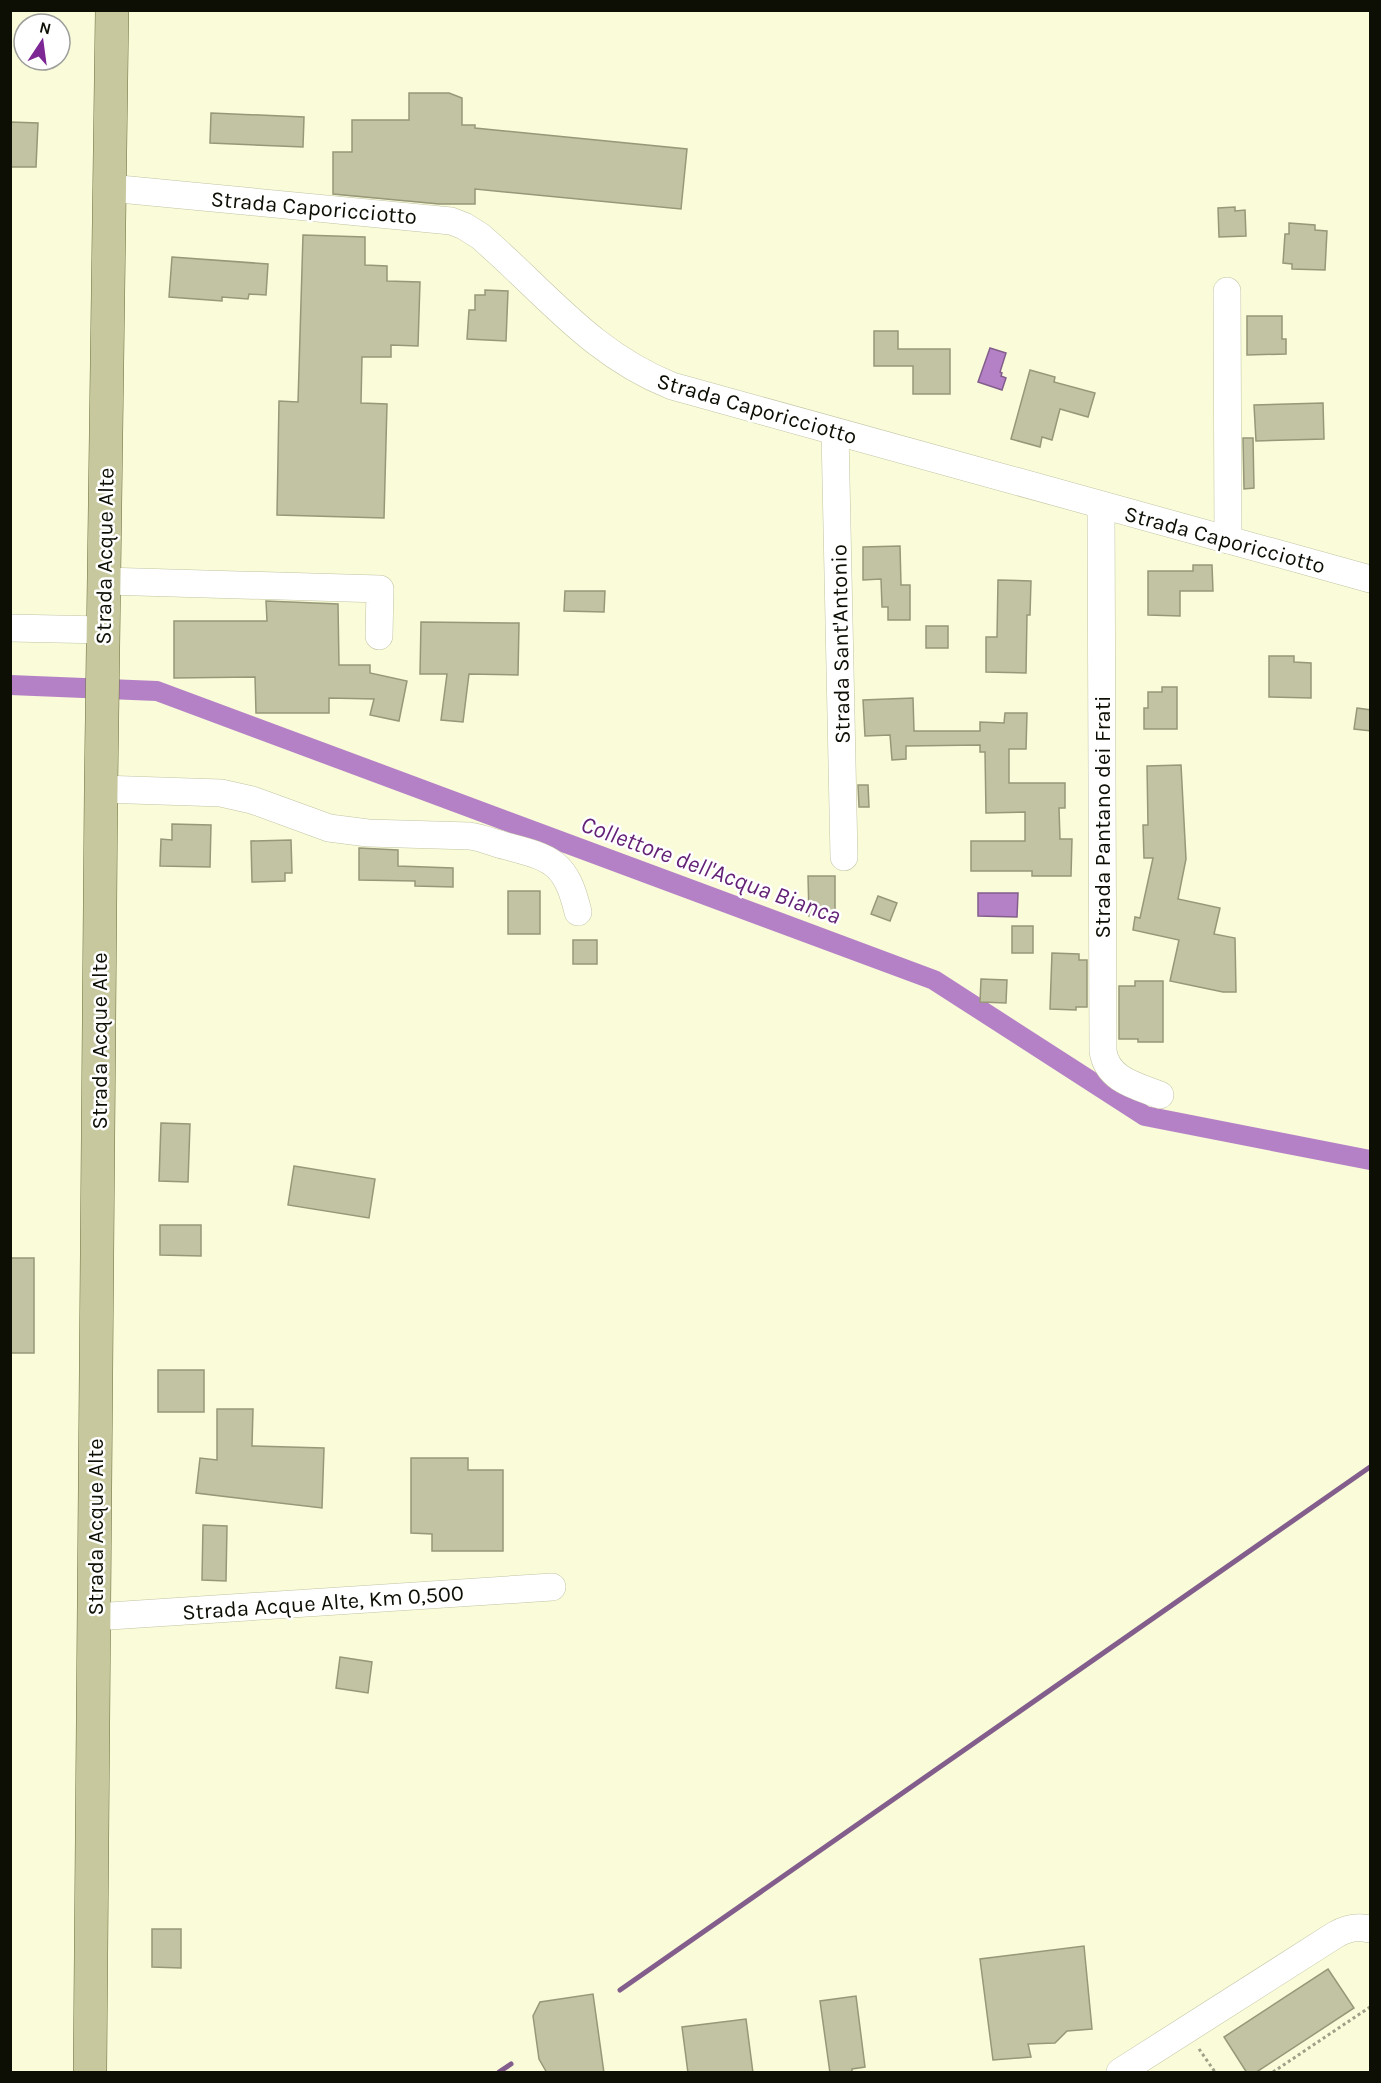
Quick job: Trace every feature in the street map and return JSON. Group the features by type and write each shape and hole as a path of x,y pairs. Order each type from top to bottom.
{"main road":[{"name":"Strada Acque Alte","path":"90,2073 101,789 112,10"}],"street":[{"name":"Strada Caporicciotto","path":"109,188 452,221 480,236 577,328 610,354 639,371 682,390 1371,579"},
{"path":"1227,291 1228,540"},
{"name":"Strada Sant'Antonio","path":"835,432 844,856"},
{"name":"Strada Pantano dei Frati","path":"1101,505 1103,1052 1106,1063 1113,1073 1160,1095"},
{"path":"104,581 380,589 379,636"},
{"path":"10,628 104,630"},
{"path":"101,789 220,793 252,800 308,822 340,830 470,836 483,839 532,852 556,866 571,887 578,912"},
{"name":"Strada Acque Alte, Km 0,500","path":"94,1617 552,1587"},
{"path":"1120,2073 1335,1935 1349,1928 1371,1929"}],"path":[{"path":"1273,2073 1371,2007"},
{"path":"1186,2030 1215,2073"}],"shaded area":[{"path":"990,348 1006,353 1000,372 1001,376 1006,378 1002,390 978,382"},
{"path":"978,893 1018,893 1017,917 978,916"}],"building":[{"path":"409,93 449,93 462,98 462,125 475,125 475,128 687,149 681,209 475,189 475,204 439,204 333,194 333,152 352,152 352,120 409,120"},
{"path":"211,113 304,117 303,147 210,143"},
{"path":"10,122 38,123 36,167 10,167"},
{"path":"1235,207 1235,211 1245,210 1246,236 1219,237 1218,208"},
{"path":"1289,223 1315,225 1315,230 1327,231 1325,270 1292,269 1292,264 1283,263 1285,234 1289,234"},
{"path":"303,235 365,237 365,265 387,266 387,281 420,282 418,346 391,345 391,357 362,357 361,403 387,404 384,518 277,515 279,401 298,402"},
{"path":"172,257 268,264 266,295 249,294 248,299 222,297 222,301 169,297"},
{"path":"485,290 508,291 506,341 467,339 469,310 475,310 475,295 485,295"},
{"path":"1247,316 1282,316 1282,339 1286,339 1286,354 1247,355"},
{"path":"874,331 898,331 898,349 950,349 950,394 913,394 913,366 874,366"},
{"path":"1030,370 1055,377 1054,382 1095,393 1088,417 1060,409 1052,440 1042,437 1040,447 1011,439"},
{"path":"1323,403 1324,439 1256,441 1254,405"},
{"path":"1243,438 1253,438 1254,488 1244,489"},
{"path":"900,546 901,585 910,585 910,620 888,620 888,607 882,607 881,579 863,580 863,547"},
{"path":"1193,565 1212,565 1213,591 1180,591 1180,616 1148,615 1148,571 1193,571"},
{"path":"998,580 1031,581 1030,615 1027,615 1026,673 986,672 986,637 997,637"},
{"path":"565,591 605,591 604,612 564,611"},
{"path":"266,601 338,604 339,665 370,665 370,673 407,681 399,721 370,715 374,699 329,698 329,713 256,713 255,677 174,678 174,621 267,621"},
{"path":"421,622 519,623 518,675 469,674 463,722 441,720 447,674 420,674"},
{"path":"926,626 948,626 948,648 926,648"},
{"path":"1269,656 1294,656 1294,662 1311,663 1311,698 1269,697"},
{"path":"1162,687 1177,687 1177,729 1144,729 1144,708 1148,708 1148,692 1162,692"},
{"path":"913,698 914,731 980,731 980,722 1004,723 1005,713 1027,713 1026,749 1009,749 1009,783 1065,783 1065,808 1059,808 1060,839 1072,839 1071,876 1032,876 1032,871 971,871 971,841 1025,841 1025,812 986,813 985,752 980,752 980,745 906,746 906,759 892,760 890,735 865,736 863,700"},
{"path":"1357,708 1371,710 1371,731 1354,729"},
{"path":"1181,765 1186,859 1178,899 1220,908 1214,934 1235,938 1236,992 1223,992 1170,981 1179,940 1133,930 1135,917 1140,918 1153,858 1144,858 1143,825 1148,825 1147,766"},
{"path":"858,785 868,785 869,807 859,807"},
{"path":"172,824 211,825 210,867 160,866 161,839 172,840"},
{"path":"291,840 292,873 285,873 285,881 252,882 251,841"},
{"path":"359,848 398,850 398,866 453,868 453,887 415,886 415,881 359,880"},
{"path":"808,876 835,876 835,916 809,916"},
{"path":"508,891 540,891 540,934 508,934"},
{"path":"878,896 897,903 890,921 871,914"},
{"path":"1012,926 1033,926 1033,953 1012,953"},
{"path":"573,940 597,940 597,964 573,964"},
{"path":"1052,953 1079,954 1079,960 1087,960 1087,1007 1076,1007 1076,1010 1050,1009"},
{"path":"981,979 1007,980 1006,1003 980,1002"},
{"path":"1135,981 1163,981 1163,1042 1119,1039 1119,986 1135,986"},
{"path":"161,1123 190,1124 188,1182 159,1181"},
{"path":"294,1166 375,1179 369,1218 288,1205"},
{"path":"160,1225 201,1225 201,1256 160,1255"},
{"path":"10,1258 34,1258 34,1353 10,1353"},
{"path":"158,1370 204,1370 204,1412 158,1412"},
{"path":"217,1409 253,1409 252,1446 324,1448 322,1508 196,1493 200,1458 217,1460"},
{"path":"411,1458 468,1458 468,1470 503,1470 503,1551 432,1551 432,1534 411,1533"},
{"path":"203,1525 227,1526 226,1581 202,1580"},
{"path":"340,1657 372,1662 368,1693 336,1688"},
{"path":"152,1929 181,1929 181,1968 152,1967"},
{"path":"1084,1946 1092,2029 1067,2031 1055,2043 1028,2044 1031,2057 993,2060 980,1959"},
{"path":"1328,1969 1354,2008 1255,2073 1247,2073 1224,2037"},
{"path":"593,1994 604,2073 547,2073 539,2059 533,2016 540,2002"},
{"path":"856,1996 865,2067 852,2069 852,2073 830,2073 820,2001"},
{"path":"746,2019 753,2073 688,2073 682,2027"}],"waterway":[{"name":"Collettore dell'Acqua Bianca","path":"10,685 157,691 934,980 1145,1116 1370,1160"},
{"path":"620,1990 1370,1467"},
{"path":"499,2072 511,2064"}]}
